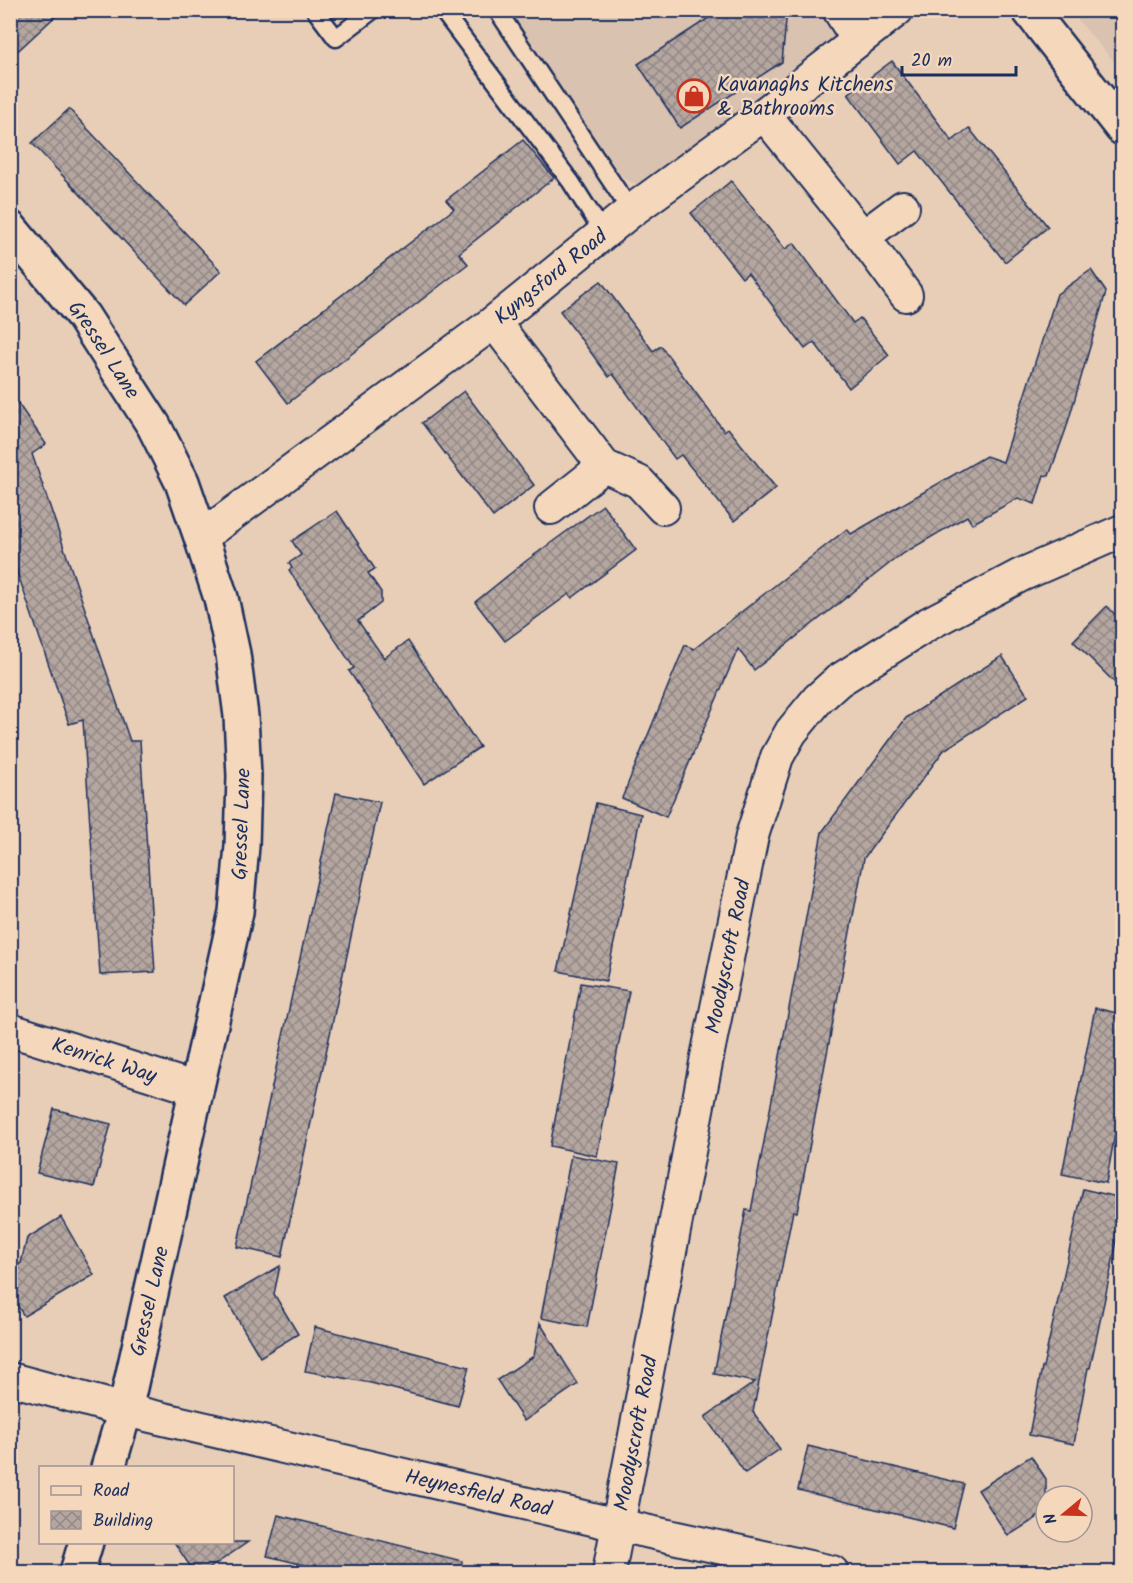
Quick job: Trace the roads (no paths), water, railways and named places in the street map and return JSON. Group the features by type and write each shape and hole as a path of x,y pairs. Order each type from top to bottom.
{"street":[{"path":"839,10 858,40"},
{"name":"Kyngsford Road","path":"201,537 494,322 631,211 764,114 897,10"},
{"path":"1029,10 1122,128"},
{"path":"764,114 863,237 906,295"},
{"path":"863,237 903,207"},
{"name":"Gressel Lane","path":"10,228 83,316 154,426 182,482 221,598 233,654 241,716 244,776 242,846 236,912 125,1410 108,1466"},
{"path":"494,322 603,466 639,482 663,508"},
{"path":"551,508 603,466"},
{"name":"Moodyscroft Road","path":"609,1572 752,836 777,757 791,732 818,699 838,681 928,624 1021,575 1122,531"},
{"name":"Kenrick Way","path":"10,1030 197,1089"},
{"name":"Heynesfield Road","path":"10,1379 125,1410 618,1525 832,1572"},
{"path":"77,1572 85,1544"}],"lane":[{"path":"315,10 336,38 373,10"},
{"path":"442,10 571,182 604,234"},
{"path":"497,10 631,211"}],"place":[{"name":"Kavanaghs Kitchens & Bathrooms","path":"694,96"}]}
